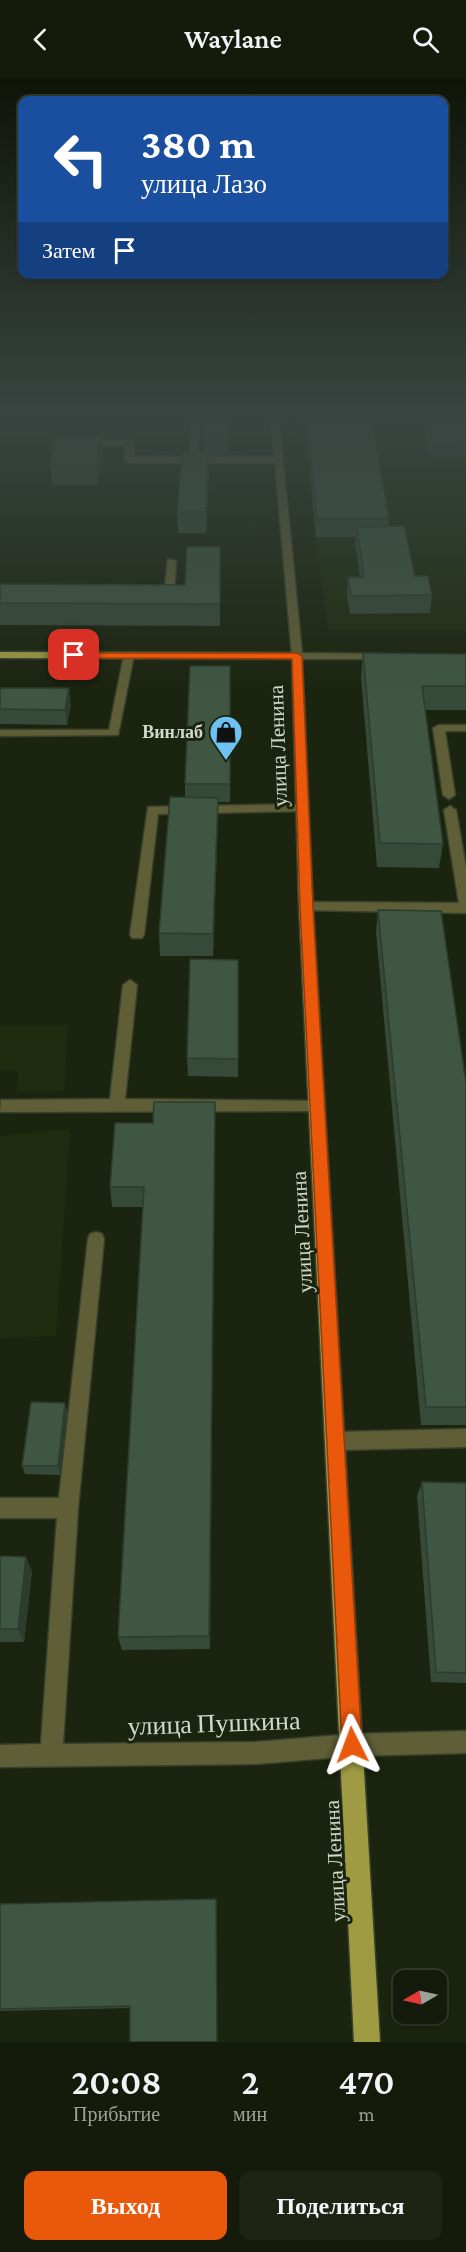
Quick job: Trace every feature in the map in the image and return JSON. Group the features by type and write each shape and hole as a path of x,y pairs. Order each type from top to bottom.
{"main road":[{"path":"0,655 297,656"},
{"name":"улица Ленина","path":"297,656 306,907 337,1441 367,2042"}],"street":[{"name":"улица Ленина","path":"283,512 297,656"},
{"path":"146,598 169,598 171,561"},
{"path":"0,733 114,733 129,656"},
{"path":"297,656 389,657"},
{"path":"449,795 439,728 466,728"},
{"path":"137,935 152,810 303,808"},
{"path":"306,907 466,908 461,852 450,810"},
{"path":"117,1106 130,985"},
{"path":"1,1106 317,1107"},
{"path":"51,1756 68,1508 96,1239"},
{"path":"337,1441 466,1438"},
{"path":"0,1508 68,1508"},
{"name":"улица Пушкина","path":"0,1756 256,1753 352,1745 466,1742"}],"shaded area":[{"path":"312,512 466,512 466,630 328,630"},
{"path":"0,1026 68,1026 64,1091 17,1092 18,1070 0,1070"},
{"path":"70,1129 56,1336 0,1338 0,1136"}],"building":[{"path":"316,512 388,512 389,519 317,519"},
{"path":"404,526 415,576 428,576 432,595 351,596 348,577 364,577 357,527"},
{"path":"187,547 220,547 220,604 0,603 0,584 185,585"},
{"path":"363,653 466,654 466,686 422,686 443,844 380,843"},
{"path":"190,666 230,666 230,784 185,784"},
{"path":"0,688 69,688 65,710 0,709"},
{"path":"170,797 218,798 213,934 159,933"},
{"path":"378,910 441,911 466,1083 466,1407 426,1407"},
{"path":"190,959 238,960 238,1059 187,1058"},
{"path":"154,1102 215,1102 209,1636 118,1637 144,1187 110,1187 115,1123 153,1123"},
{"path":"31,1402 65,1403 58,1466 22,1466"},
{"path":"422,1482 466,1483 466,1673 436,1672"},
{"path":"0,1556 26,1557 18,1629 0,1629"},
{"path":"216,1899 217,2042 130,2042 130,2006 0,2009 0,1904"}],"place":[{"name":"Винлаб","path":"226,761"}],"route":[{"path":"74,655 297,656 306,907 352,1745"}]}
